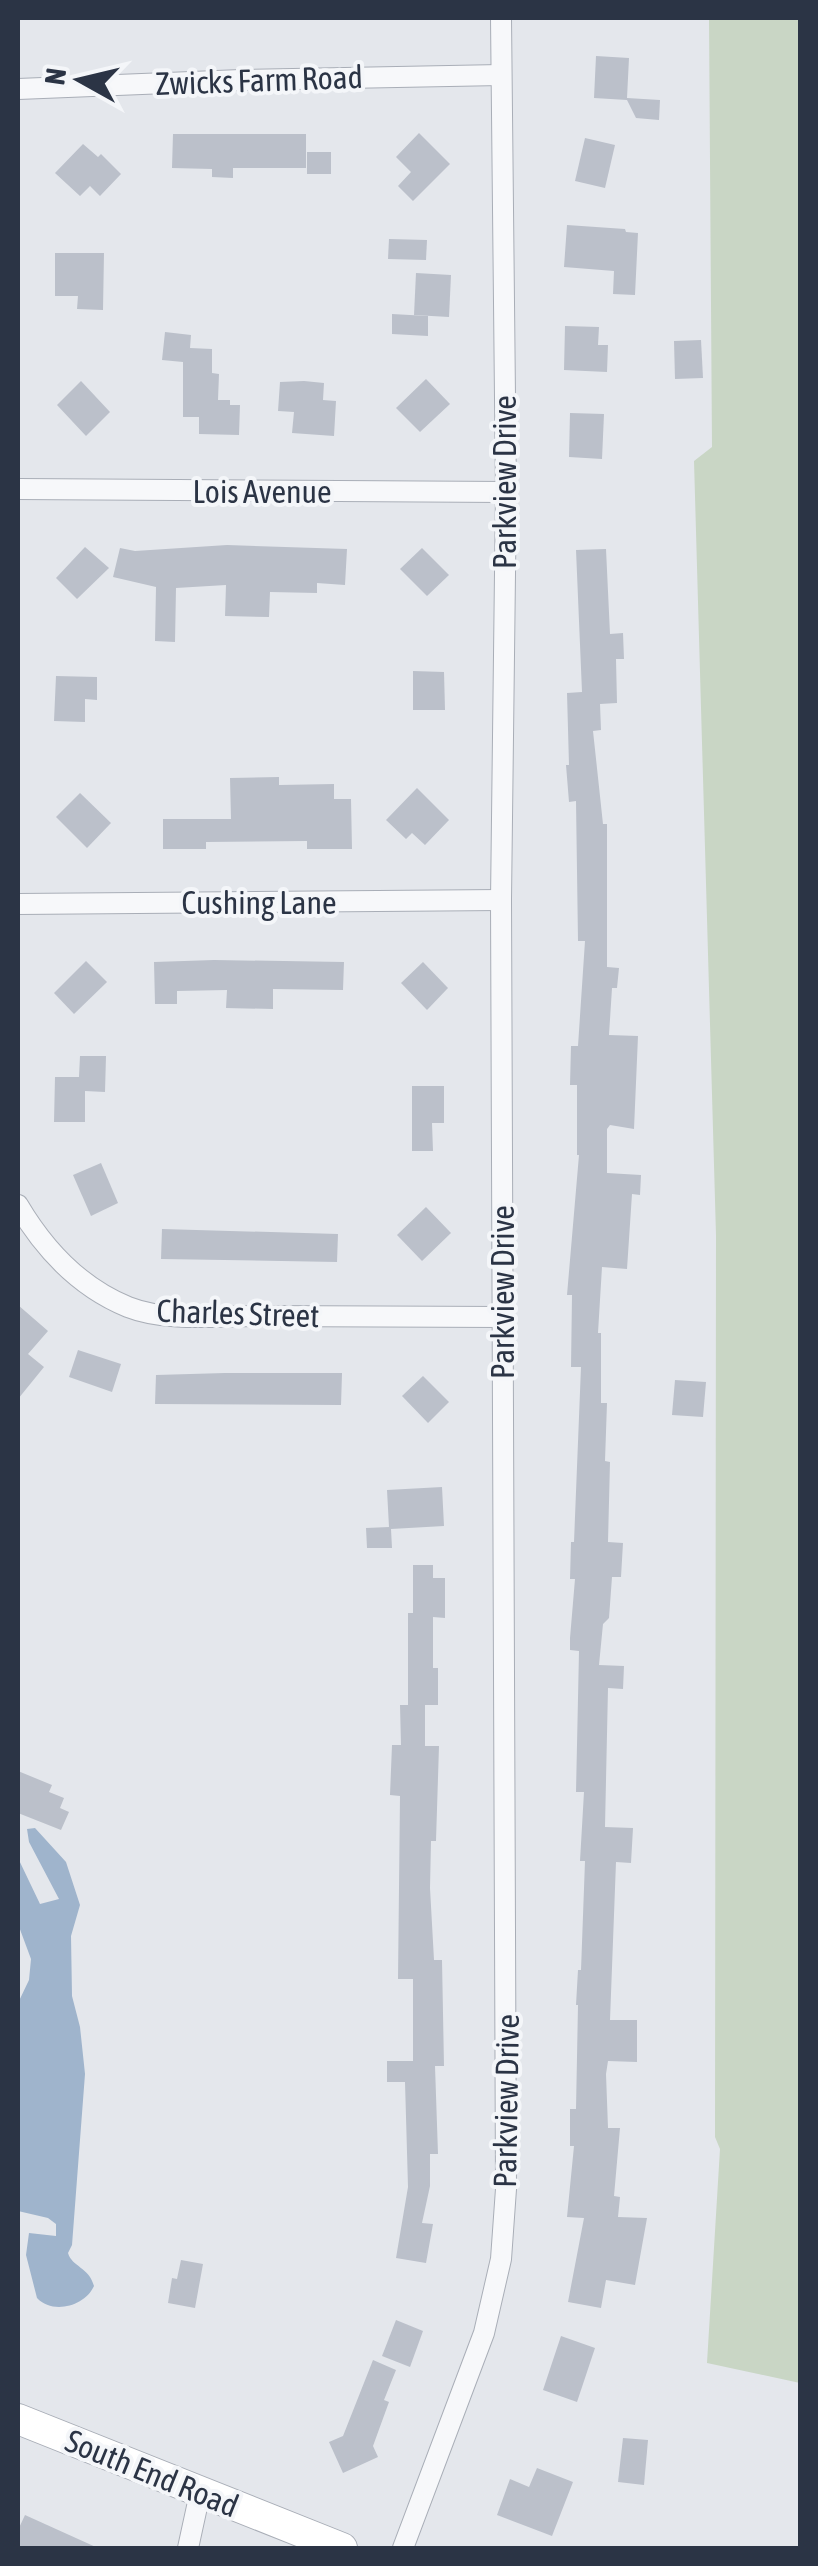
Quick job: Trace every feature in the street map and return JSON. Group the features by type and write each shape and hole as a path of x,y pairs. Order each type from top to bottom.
{"street":[{"name":"Parkview Drive","path":"403,2548 474,2364 501,2258 508,2110 502,1318 501,900 506,492 502,18"},
{"name":"Zwicks Farm Road","path":"18,90 241,80 502,75"},
{"name":"Lois Avenue","path":"18,490 506,492"},
{"name":"Cushing Lane","path":"18,904 501,900"},
{"name":"Charles Street","path":"18,1205 66,1269 90,1288 132,1308 185,1316 502,1318"},
{"name":"South End Road","path":"18,2419 342,2548"},
{"path":"188,2548 200,2493"}],"green space":[{"path":"709,18 800,18 800,2383 707,2363 720,2149 715,2137 716,1235 694,461 712,447"}],"water":[{"path":"35,1828 66,1862 80,1905 71,1936 72,1996 85,2074 72,2245 68,2253 94,2286 84,2299 60,2307 37,2298 26,2255 29,2233 56,2236 56,2224 48,2218 18,2211 18,2003 29,1980 31,1959 18,1924 18,1858 40,1904 59,1899 29,1842 27,1829"}],"building":[{"path":"596,56 629,58 627,98 660,100 659,120 636,118 627,100 594,98"},
{"path":"419,133 450,164 413,201 398,186 411,172 396,157"},
{"path":"173,134 306,134 306,168 233,168 233,178 212,177 212,169 172,168"},
{"path":"585,138 615,145 605,188 575,181"},
{"path":"83,144 98,157 101,154 121,174 100,196 90,186 80,196 55,173"},
{"path":"307,152 331,152 331,174 307,174"},
{"path":"567,225 638,233 635,295 613,294 614,271 564,267"},
{"path":"389,239 427,240 426,260 388,259"},
{"path":"55,253 104,253 103,310 77,309 78,296 55,296"},
{"path":"416,273 451,275 449,317 414,315"},
{"path":"392,314 428,316 428,336 392,334"},
{"path":"565,326 599,327 598,345 608,345 607,372 564,370"},
{"path":"165,332 191,335 190,348 212,349 212,373 219,374 218,400 240,405 239,435 199,434 199,417 183,417 183,362 162,360"},
{"path":"701,340 703,378 675,379 674,341"},
{"path":"426,379 450,404 420,432 396,408"},
{"path":"81,381 110,412 86,436 57,405"},
{"path":"280,382 324,383 323,400 336,401 334,436 292,433 294,412 278,411"},
{"path":"570,413 604,414 602,459 569,457"},
{"path":"227,545 347,549 345,585 317,583 317,593 270,592 269,617 225,616 226,585 176,588 175,642 155,641 156,587 113,577 120,548 135,551"},
{"path":"85,547 109,568 77,599 56,578"},
{"path":"422,548 449,575 427,596 400,569"},
{"path":"606,549 610,634 623,633 624,659 616,659 617,703 600,704 601,730 593,731 603,824 607,824 607,967 619,968 617,988 612,988 609,1035 638,1036 634,1129 610,1125 607,1129 607,1173 641,1175 640,1195 632,1194 627,1269 602,1267 598,1333 601,1403 607,1403 605,1461 610,1462 608,1542 623,1543 621,1577 612,1577 609,1618 603,1624 599,1665 624,1666 623,1689 608,1688 605,1827 633,1828 631,1863 616,1862 610,2020 637,2020 637,2062 608,2061 606,2074 608,2128 620,2128 614,2196 620,2197 618,2217 647,2218 635,2285 606,2280 601,2308 568,2302 584,2218 567,2217 574,2146 570,2146 570,2109 576,2109 576,2005 585,1861 580,1861 584,1792 576,1792 579,1651 570,1650 575,1579 570,1579 571,1542 581,1367 571,1367 572,1295 567,1295 579,1155 577,1085 570,1085 571,1046 578,1046 585,941 578,941 576,801 569,802 566,765 567,693 582,692 576,550"},
{"path":"413,671 444,672 445,710 413,710"},
{"path":"56,676 97,677 97,700 85,699 85,722 54,721"},
{"path":"279,777 279,785 334,784 334,799 351,799 352,849 307,849 307,841 206,842 206,849 163,849 163,819 231,819 230,778"},
{"path":"417,788 449,820 425,845 412,833 406,839 386,820"},
{"path":"80,793 111,823 87,848 56,817"},
{"path":"86,961 107,982 74,1014 54,993"},
{"path":"154,962 344,962 343,990 273,989 273,1009 226,1008 227,990 177,991 177,1004 155,1004"},
{"path":"423,962 448,988 427,1010 401,983"},
{"path":"80,1056 106,1056 105,1092 85,1091 85,1122 54,1122 55,1077 79,1077"},
{"path":"412,1086 444,1086 444,1123 432,1123 433,1151 412,1151"},
{"path":"101,1163 118,1203 91,1216 73,1175"},
{"path":"426,1207 451,1233 422,1261 397,1235"},
{"path":"162,1229 338,1234 337,1262 161,1259"},
{"path":"18,1305 48,1331 28,1354 44,1367 18,1399"},
{"path":"78,1350 121,1364 112,1392 69,1377"},
{"path":"342,1373 341,1405 155,1404 156,1375"},
{"path":"423,1376 449,1402 428,1423 402,1396"},
{"path":"675,1380 706,1382 703,1417 672,1415"},
{"path":"442,1487 444,1526 391,1529 392,1548 367,1548 366,1528 389,1527 387,1490"},
{"path":"413,1565 433,1565 433,1578 445,1578 445,1618 433,1617 438,1705 425,1705 425,1746 439,1746 436,1841 431,1841 430,1888 434,1960 442,1960 444,2066 435,2066 438,2154 430,2154 430,2186 422,2223 433,2224 426,2263 396,2258 408,2187 405,2082 387,2082 387,2061 413,2061 413,1979 398,1979 400,1796 390,1795 392,1745 401,1745 400,1705 408,1705 408,1613 413,1613"},
{"path":"18,1771 52,1785 49,1792 64,1798 60,1808 69,1812 61,1830 18,1813"},
{"path":"181,2260 203,2264 195,2308 168,2303 172,2278 177,2279"},
{"path":"396,2320 423,2331 410,2367 382,2356"},
{"path":"561,2336 595,2348 577,2402 543,2390"},
{"path":"373,2360 396,2370 373,2446 378,2457 343,2473 329,2442 343,2436"},
{"path":"623,2438 648,2440 644,2485 618,2482"},
{"path":"537,2468 573,2482 552,2536 497,2515 510,2479 529,2487"},
{"path":"25,2515 98,2548 18,2548 18,2530"}]}
